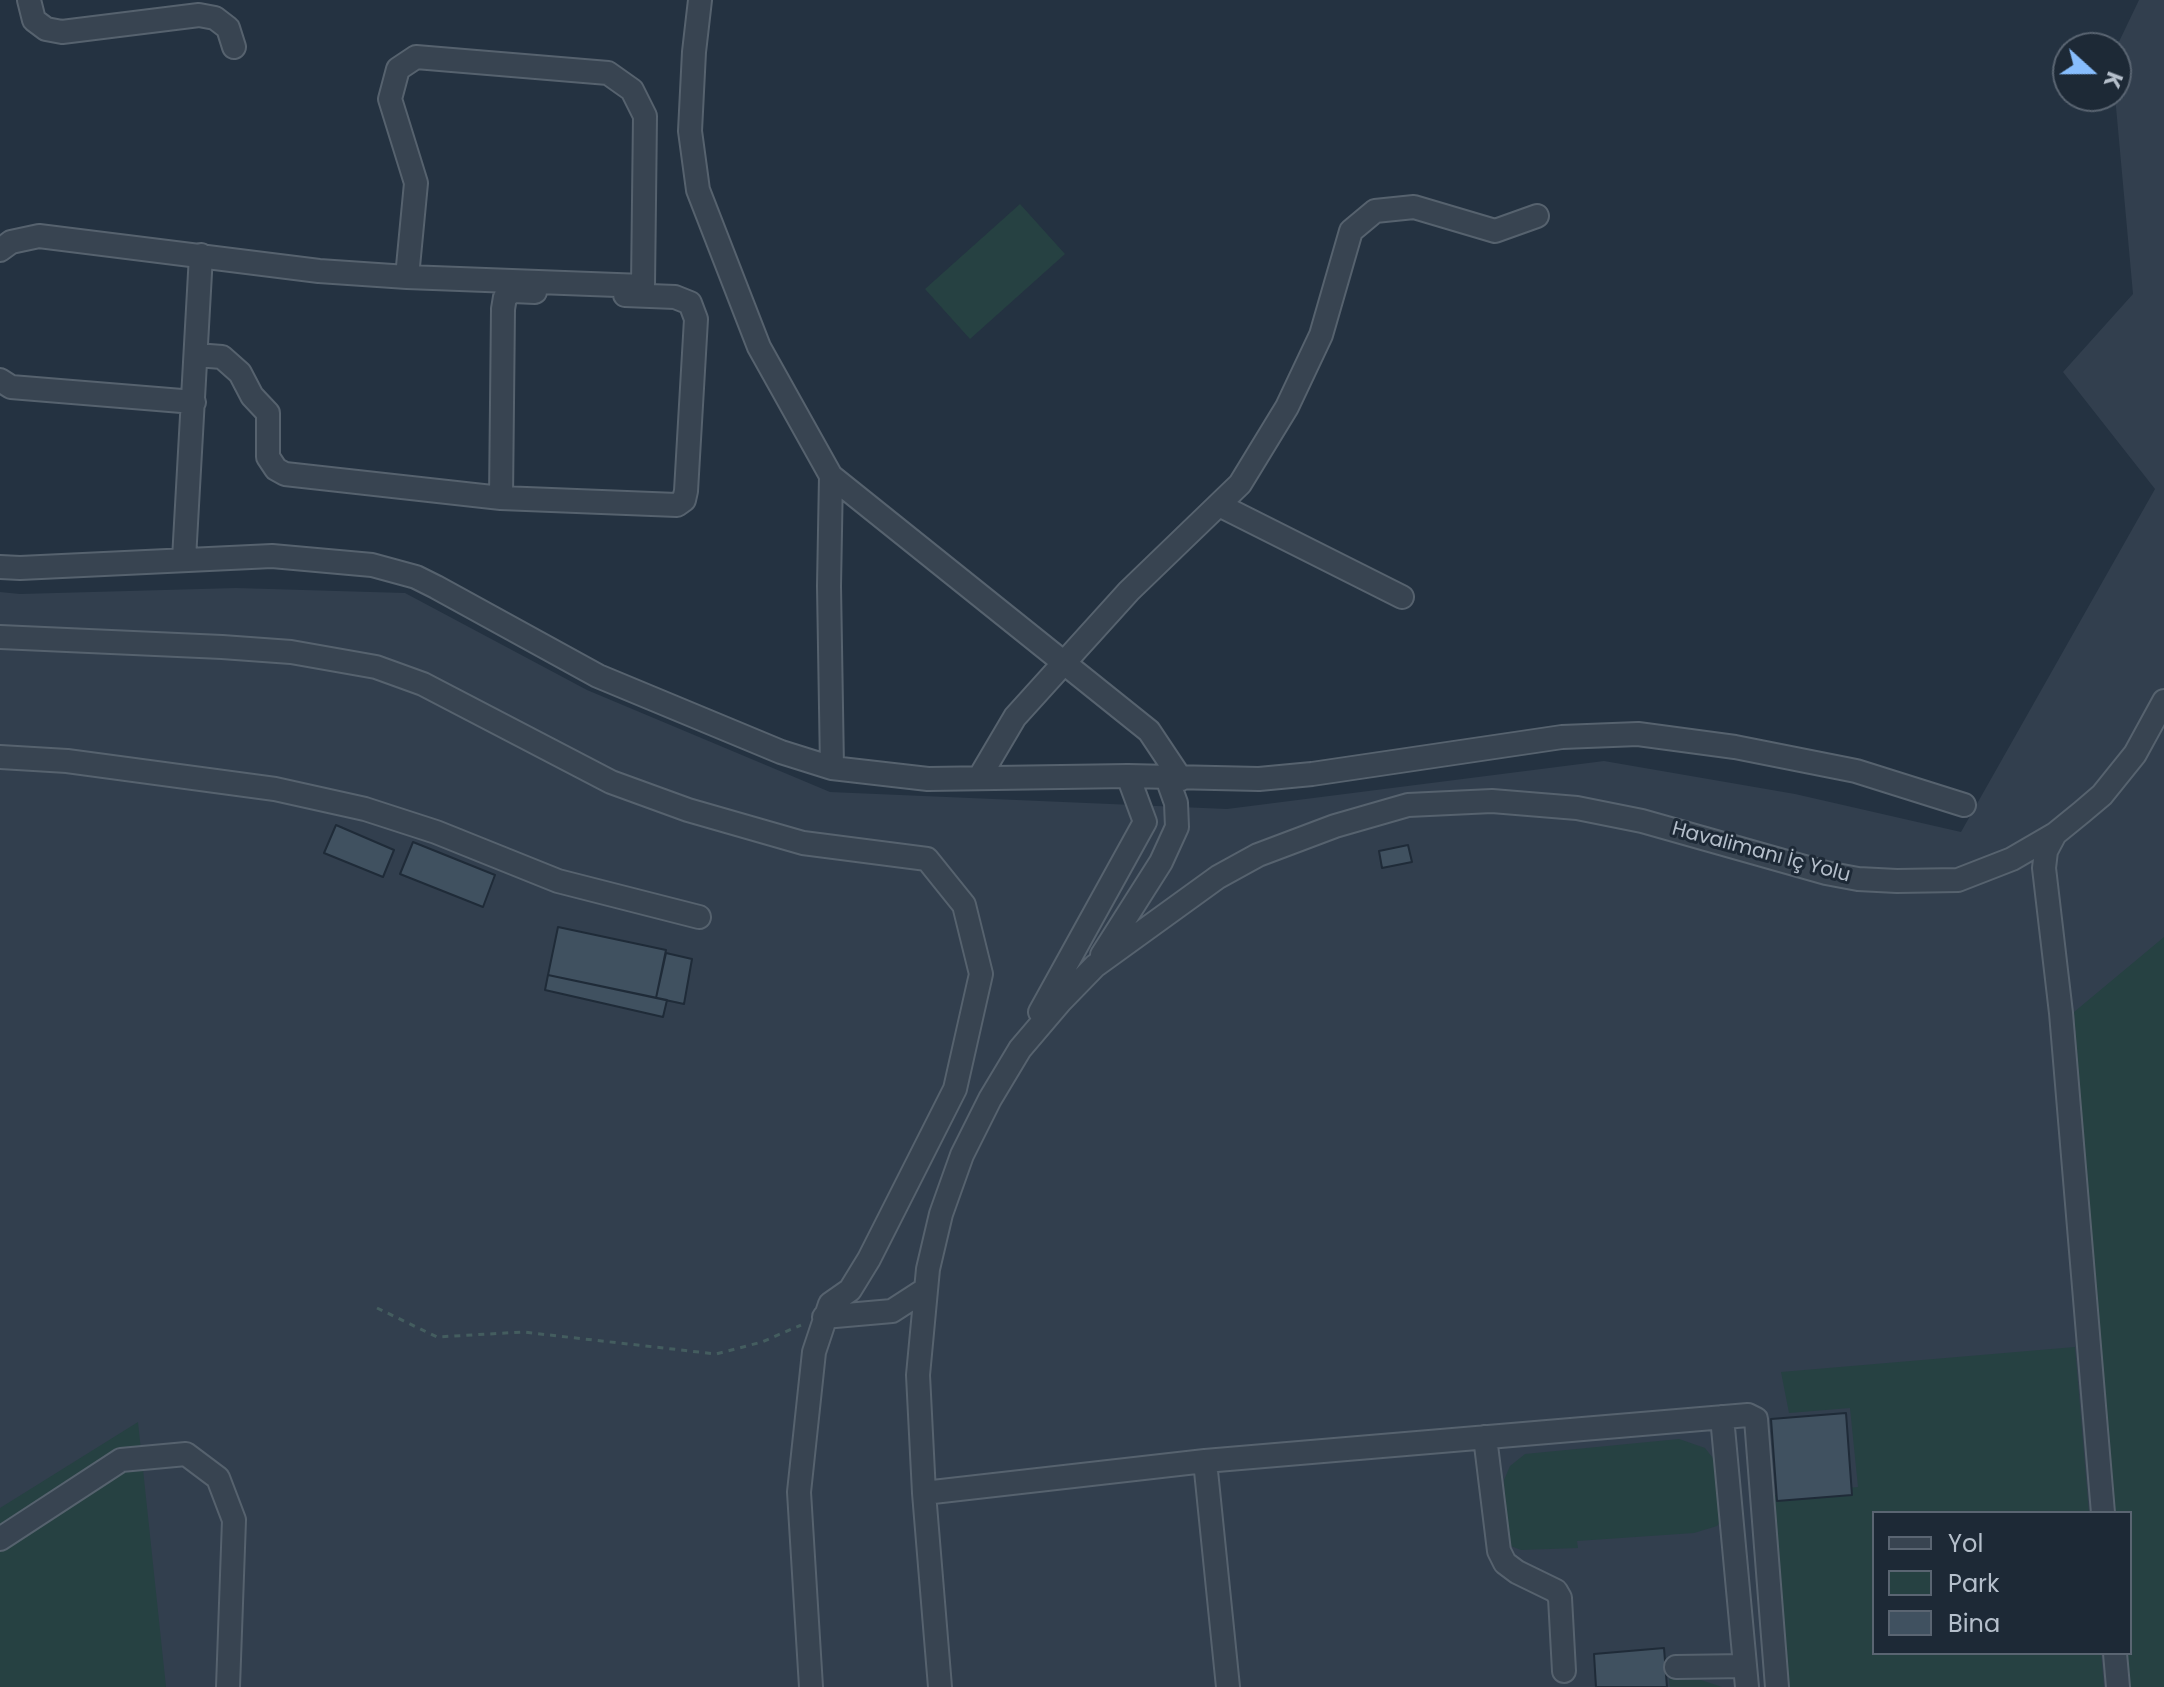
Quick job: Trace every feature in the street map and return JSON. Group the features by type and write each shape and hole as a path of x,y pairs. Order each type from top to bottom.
{"street":[{"path":"29,0 34,20 46,29 62,32 199,15 215,18 228,28 234,47"},
{"path":"700,0 690,131 698,190 759,347 831,476 1149,731 1174,778 1177,827 1161,862 1095,966 1020,1049"},
{"path":"0,250 11,242 39,236 319,271 407,277 643,286 645,116 632,90 608,73 416,57 398,69 390,99 416,183 407,277"},
{"path":"979,778 1015,717 1129,591 1240,484 1287,407 1321,335 1351,231 1375,211 1414,207 1495,231 1537,216"},
{"path":"184,559 201,255"},
{"path":"196,355 222,357 240,373 252,396 268,413 268,457 276,469 285,474 501,498 677,505 684,500 696,319 690,303 675,297 513,291 505,297 501,498"},
{"path":"0,380 11,387 194,402"},
{"path":"831,476 832,768"},
{"path":"1219,505 1402,597"},
{"path":"0,567 272,556 372,565 416,577 598,676 781,752 832,768 928,779 1128,776 1259,779 1562,737 1638,734 1735,747 1856,771 1964,805"},
{"path":"0,637 291,652 376,667 423,684 611,782 688,810 803,843 927,859 964,905 981,974 955,1089 869,1259 850,1290 830,1304 810,1375 799,1492 811,1687"},
{"name":"Havalimanı İç Yolu","path":"1095,966 1218,877 1258,855 1335,826 1408,805 1492,801 1537,803 1631,818 1826,873 1858,879 1958,880 2012,859 2055,834 2102,795 2135,754 2164,701"},
{"path":"0,757 67,761 275,789 365,809 450,837 558,881 699,917"},
{"path":"940,1687 918,1375 926,1289 941,1214 962,1155 990,1099 1145,822 1128,776"},
{"path":"2055,834 2046,851 2044,868 2061,1013 2103,1511"},
{"path":"824,1317 892,1311 926,1289"},
{"path":"924,1493 1205,1461 1748,1415 1756,1419 1777,1687"},
{"path":"1676,1667 1746,1676 1722,1417"},
{"path":"1485,1437 1499,1551 1505,1563 1556,1591 1560,1598 1564,1671"},
{"path":"0,1539 121,1460 186,1454 218,1478 234,1520 228,1687"},
{"path":"1205,1461 1228,1687"},
{"path":"2115,1655 2118,1687"}],"path":[{"path":"377,1308 437,1337 523,1332 716,1354 762,1342 824,1317"}],"shaded area":[{"path":"2139,0 2164,0 2164,1687 0,1687 0,592 236,588 405,593 587,690 830,792 1227,809 1604,761 1795,794 1961,832 2155,489 2063,372 2133,294 2116,112 2132,112 2132,32 2124,32"}],"green space":[{"path":"1020,204 1065,254 970,339 925,289"},
{"path":"2164,937 2164,1687 2126,1687 2123,1655 2132,1655 2132,1511 2112,1511 2074,1012"},
{"path":"2075,1347 2089,1511 1872,1511 1872,1655 2101,1655 2104,1687 1784,1687 1766,1496 1858,1487 1850,1408 1789,1413 1781,1372"},
{"path":"138,1422 166,1687 0,1687 0,1508"},
{"path":"1679,1439 1705,1448 1716,1462 1721,1521 1717,1526 1694,1533 1577,1541 1578,1548 1521,1550 1508,1545 1504,1480 1510,1466 1525,1454"},
{"path":"1669,1679 1701,1680 1722,1687 1670,1687"}],"building":[{"path":"336,825 394,850 383,877 324,853"},
{"path":"413,842 495,875 483,907 400,874"},
{"path":"1408,845 1412,862 1382,868 1379,851"},
{"path":"558,927 666,950 656,998 548,975"},
{"path":"666,953 692,959 684,1004 656,998"},
{"path":"548,975 667,1000 663,1017 545,990"},
{"path":"1846,1413 1852,1495 1777,1501 1771,1419"},
{"path":"1664,1648 1667,1687 1596,1687 1594,1654"}]}
